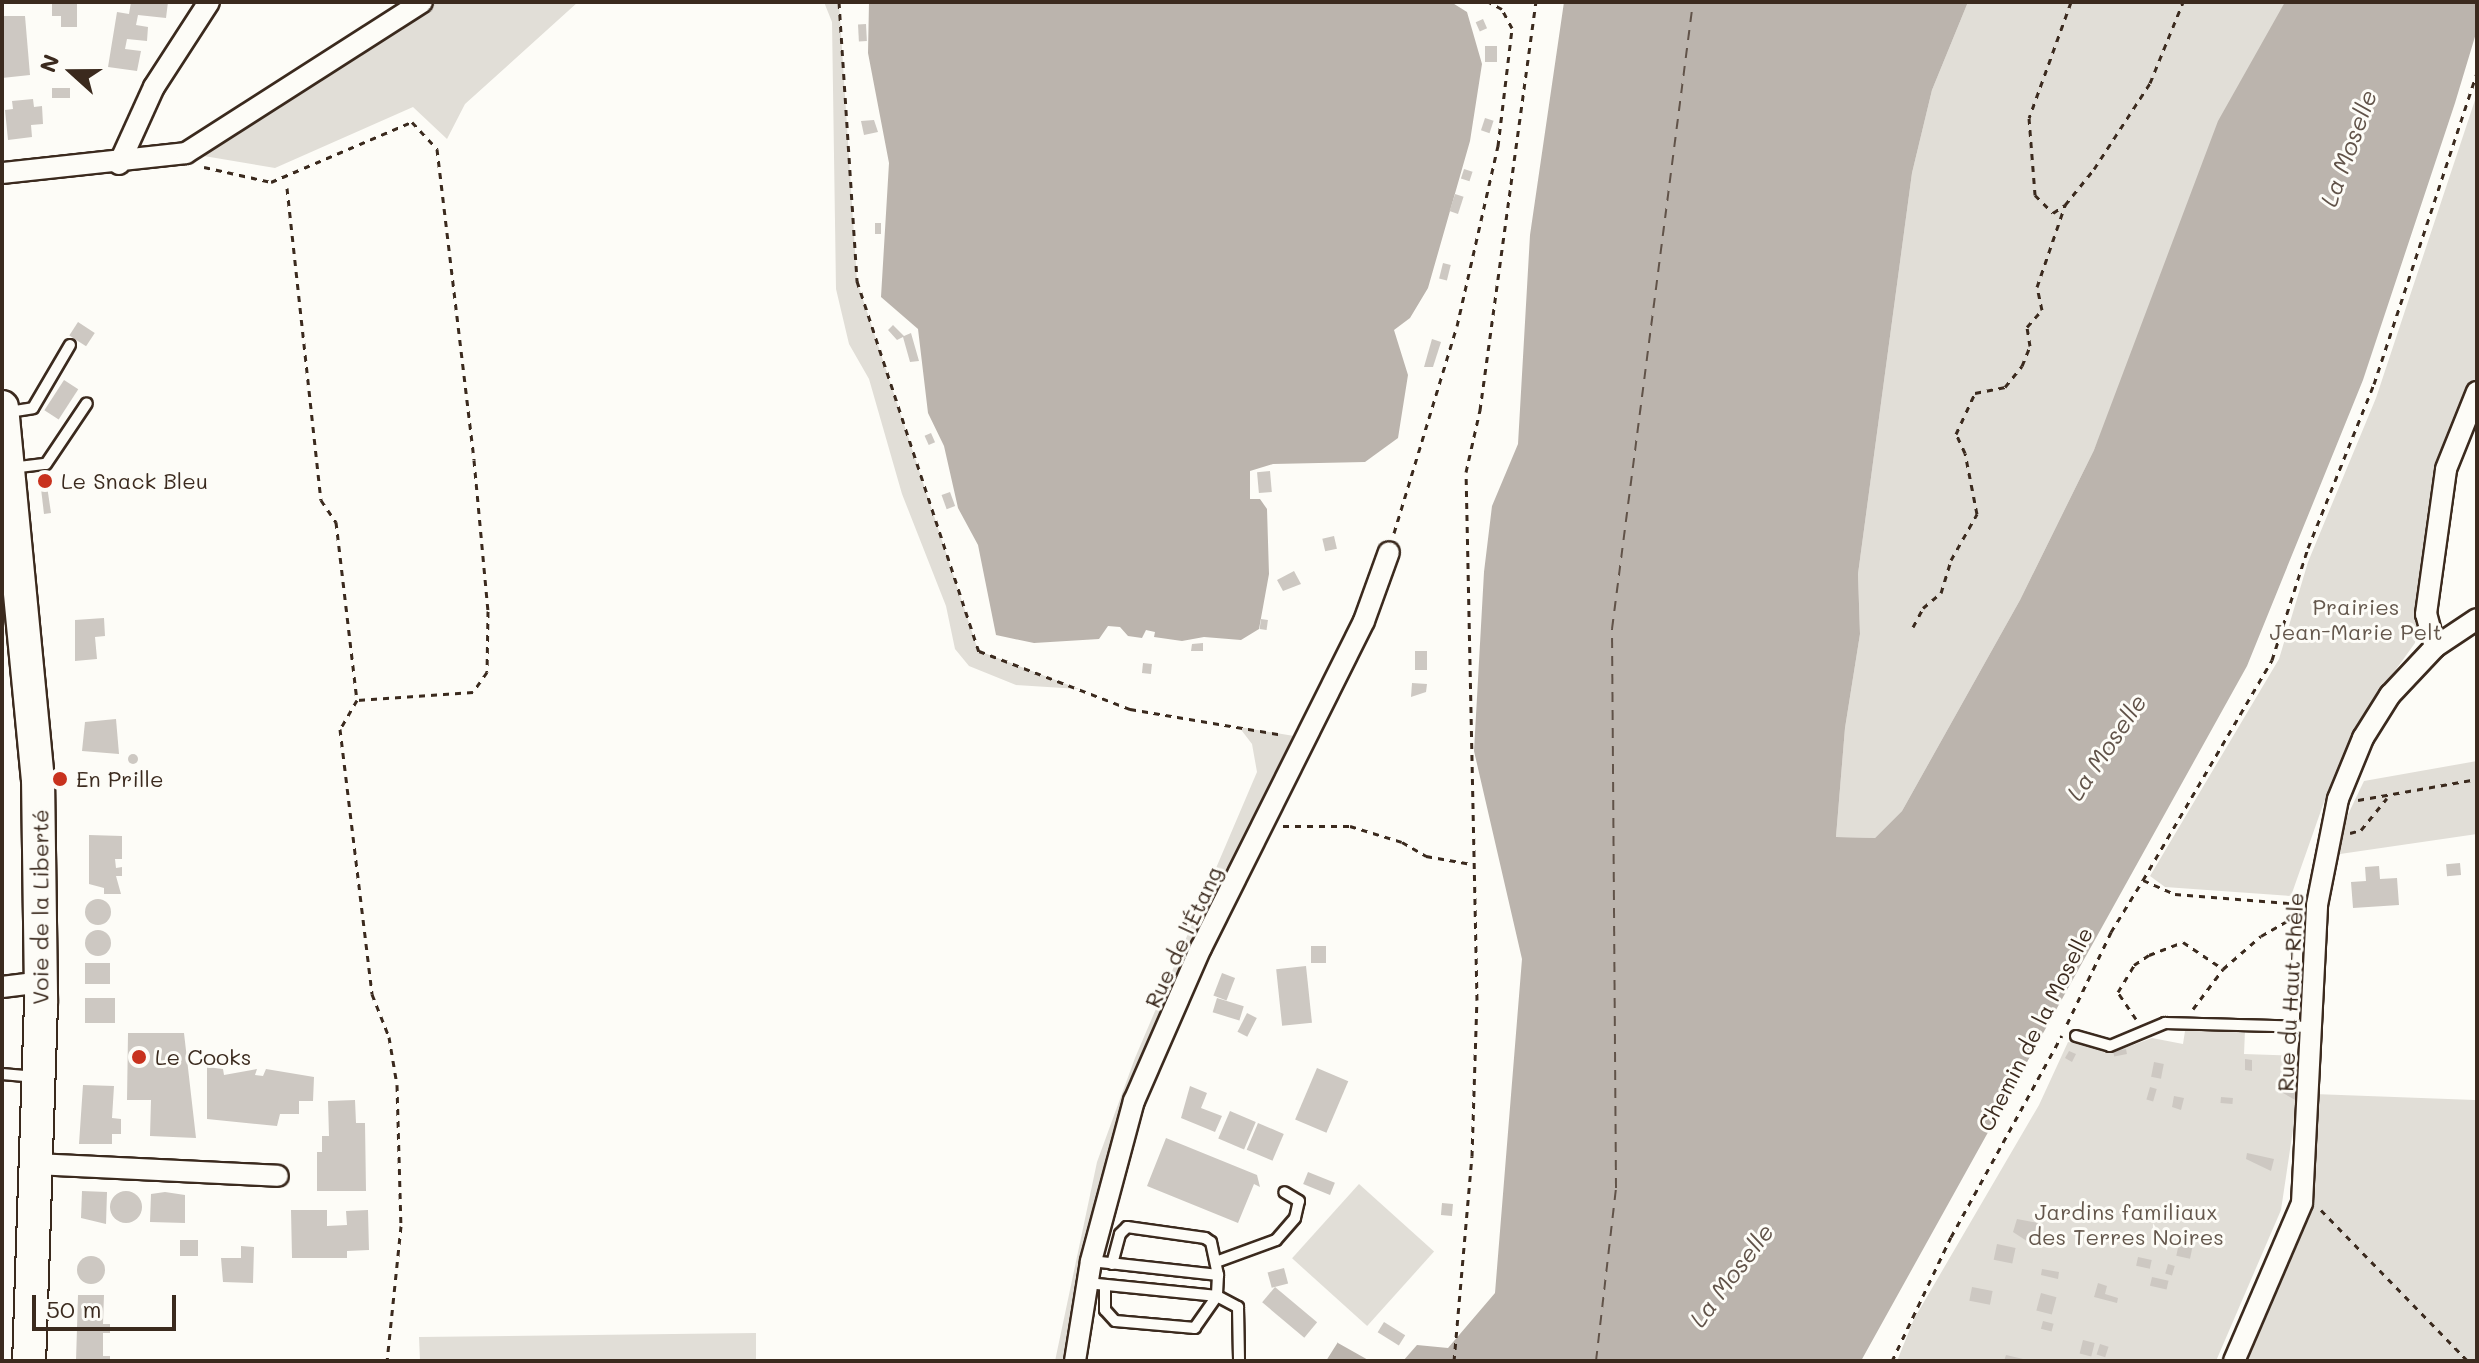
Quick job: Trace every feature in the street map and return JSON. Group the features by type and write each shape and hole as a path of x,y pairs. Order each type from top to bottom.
{"main road":[{"name":"Voie de la Liberté","path":"2,410 38,778 41,982 29,1361"}],"street":[{"path":"119,164 154,87 209,2"},
{"path":"2,173 119,164 186,153 422,2"},
{"path":"2435,647 2426,614 2446,469 2477,392"},
{"name":"Rue de l'Étang","path":"1075,1361 1096,1284 1091,1261 1134,1101 1262,828 1364,621 1389,552"},
{"name":"Rue du Haut-Rhêle","path":"2234,1361 2302,1203 2317,905 2338,799 2363,738 2390,695 2435,647 2477,619"},
{"path":"2,987 41,982"},
{"path":"35,1164 278,1176"}],"lane":[{"path":"2,410 33,408 70,345"},
{"path":"9,468 46,464 87,403"},
{"path":"2076,1036 2110,1046 2165,1023 2311,1027"},
{"path":"2,1074 38,1077"},
{"path":"1216,1262 1276,1240 1295,1218 1299,1201 1284,1192"},
{"path":"1112,1264 1127,1227 1205,1238 1211,1242 1218,1275 1217,1296 1195,1328 1115,1321 1105,1310 1096,1284 1217,1296 1238,1307 1239,1361"},
{"path":"1091,1261 1218,1275"}],"path":[{"path":"839,2 857,281 979,651 1130,709 1306,738"},
{"path":"1389,552 1457,326 1498,146 1512,28 1502,9 1489,2"},
{"path":"1454,1361 1477,1015 1471,864 1466,472 1480,410 1536,2"},
{"path":"2065,205 2053,213 2035,195 2029,118 2071,2"},
{"path":"1913,627 1923,608 1941,593 1951,560 1977,514 1965,453 1956,434 1975,393 2005,387 2022,366 2030,346 2027,327 2042,310 2037,287 2065,205 2150,83 2183,2"},
{"name":"Chemin de la Moselle","path":"1892,1361 1951,1237 2034,1094 2111,932 2272,660 2308,548 2374,384 2477,72"},
{"path":"186,153 196,165 271,182 395,125 412,122 437,149 474,460 488,611 487,672 473,692 357,700"},
{"path":"287,188 321,500 336,522 357,700 340,729 344,787 372,994 389,1037 397,1085 401,1226 387,1361"},
{"path":"2338,799 2387,797 2477,779"},
{"path":"2330,831 2361,830 2387,797"},
{"path":"1262,828 1350,826 1402,842 1426,856 1471,864"},
{"path":"2143,880 2175,894 2317,905"},
{"path":"2185,1025 2223,969 2261,936 2317,905"},
{"path":"2145,1032 2118,992 2134,965 2183,942 2223,969"},
{"path":"2302,1203 2329,1212 2468,1361"}],"green space":[{"path":"422,2 578,2 465,104 447,139 413,107 275,168 186,153"},
{"path":"824,2 839,2 857,281 976,644 979,651 1079,689 1016,685 969,666 955,649 946,606 902,494 869,379 849,344 836,289 832,22"},
{"path":"1968,2 2285,2 2094,450 2020,600 1902,811 1875,838 1836,837 1845,728 1860,634 1858,574 1912,173 1932,90"},
{"name":"Prairies Jean-Marie Pelt","path":"2477,94 2477,381 2432,483 2415,643 2374,700 2324,802 2291,896 2165,887 2150,876 2279,659 2308,562 2376,398"},
{"path":"1239,727 1306,738 1134,1101 1075,1361 1055,1361 1097,1162 1135,1058 1257,772 1252,744"},
{"path":"2477,761 2477,834 2340,854 2342,827 2364,781"},
{"name":"Jardins familiaux des Terres Noires","path":"2185,1031 2245,1031 2244,1054 2304,1056 2281,1210 2216,1361 1897,1361 1914,1319 2039,1105 2068,1042 2119,1050 2152,1038 2183,1044"},
{"path":"2314,1094 2475,1100 2477,1096 2477,1361 2232,1361 2293,1228"},
{"path":"1359,1184 1434,1252 1367,1326 1292,1258"},
{"path":"756,1333 756,1361 420,1361 419,1337"}],"water":[{"path":"869,2 1451,2 1467,12 1482,64 1470,141 1428,288 1410,318 1394,330 1408,375 1398,438 1365,462 1273,464 1250,471 1250,499 1260,499 1267,509 1269,574 1259,629 1241,640 1204,637 1182,641 1154,637 1155,632 1146,630 1142,638 1128,636 1120,627 1108,626 1099,639 1034,643 996,635 978,545 958,508 944,446 928,413 918,329 881,297 889,163 868,53"},
{"name":"La Moselle","path":"1564,2 1968,2 1932,90 1912,173 1858,574 1860,634 1845,728 1836,837 1875,838 1902,811 2020,600 2094,450 2218,121 2285,2 2477,2 2477,30 2455,103 2363,380 2247,666 1861,1361 1403,1361 1417,1345 1448,1348 1495,1293 1522,959 1474,751 1484,572 1492,506 1518,444 1530,235"},
{"path":"1338,1343 1370,1361 1326,1361"}],"building":[{"path":"52,2 77,2 77,27 61,27 61,16 52,16"},
{"path":"131,2 168,2 166,18 138,15 136,25 148,27 147,41 127,39 125,49 141,51 137,71 108,67 117,12 129,14"},
{"path":"2,16 25,16 30,75 2,78"},
{"path":"1483,19 1487,28 1480,31 1476,22"},
{"path":"858,24 866,24 867,41 859,41"},
{"path":"1485,46 1497,46 1497,62 1485,62"},
{"path":"52,88 70,88 70,98 52,98"},
{"path":"33,99 34,107 42,106 43,124 31,125 32,137 8,140 5,110 13,109 12,101"},
{"path":"1485,118 1494,121 1490,133 1481,130"},
{"path":"874,120 878,132 864,135 861,121"},
{"path":"1464,169 1473,172 1469,181 1461,179"},
{"path":"1455,194 1464,197 1458,214 1449,211"},
{"path":"875,223 881,223 881,234 875,234"},
{"path":"1443,263 1451,265 1447,280 1439,279"},
{"path":"78,322 95,333 86,346 69,335"},
{"path":"893,325 904,336 911,333 919,361 910,362 903,337 897,340 888,330"},
{"path":"1432,339 1441,342 1433,367 1424,367"},
{"path":"64,380 78,389 59,419 44,410"},
{"path":"931,433 935,442 929,445 925,436"},
{"path":"1270,471 1272,492 1259,493 1257,472"},
{"path":"46,479 51,513 44,514 40,480"},
{"path":"950,492 955,506 947,509 942,495"},
{"path":"1334,536 1337,549 1325,551 1322,539"},
{"path":"1294,571 1301,584 1283,591 1277,580"},
{"path":"104,618 105,636 95,637 97,659 75,661 75,620"},
{"path":"1261,619 1268,620 1267,630 1260,629"},
{"path":"1203,643 1203,651 1191,651 1192,644"},
{"path":"1415,651 1427,651 1427,670 1415,670"},
{"path":"1143,663 1152,664 1151,674 1142,673"},
{"path":"1412,683 1427,684 1426,692 1411,697"},
{"path":"116,719 119,754 82,751 85,722"},
{"path":"133,754 138,759 133,764 128,759"},
{"path":"89,835 122,836 122,859 115,859 116,868 122,867 122,876 116,876 121,894 104,894 104,888 89,884"},
{"path":"2460,863 2461,875 2447,876 2446,864"},
{"path":"2379,866 2380,879 2397,878 2399,905 2353,908 2351,882 2366,881 2365,867"},
{"path":"98,899 107,903 111,912 107,921 98,925 89,921 85,912 89,903"},
{"path":"98,930 107,934 111,943 107,952 98,956 89,952 85,943 89,934"},
{"path":"1311,946 1326,946 1326,963 1311,963"},
{"path":"85,963 110,963 110,984 85,984"},
{"path":"1306,966 1312,1023 1282,1026 1276,969"},
{"path":"1222,973 1235,978 1226,1000 1213,995"},
{"path":"85,998 115,998 115,1023 85,1023"},
{"path":"1217,998 1244,1006 1239,1021 1213,1012"},
{"path":"1247,1013 1257,1018 1247,1037 1237,1032"},
{"path":"128,1033 184,1033 196,1138 150,1136 151,1100 127,1100"},
{"path":"2126,1049 2127,1054 2114,1056 2113,1051"},
{"path":"2069,1051 2076,1054 2072,1062 2065,1058"},
{"path":"2245,1059 2252,1060 2252,1071 2245,1070"},
{"path":"2154,1062 2164,1064 2161,1079 2151,1077"},
{"path":"207,1067 223,1069 224,1075 257,1069 255,1075 263,1076 266,1069 314,1077 313,1101 299,1101 299,1114 280,1114 277,1126 207,1119"},
{"path":"1317,1068 1348,1081 1326,1133 1295,1120"},
{"path":"83,1085 114,1086 112,1118 121,1119 121,1134 112,1134 112,1144 79,1144"},
{"path":"2284,1085 2299,1087 2297,1101 2283,1093"},
{"path":"1190,1086 1207,1093 1201,1108 1222,1116 1215,1132 1181,1118"},
{"path":"2150,1087 2157,1089 2153,1101 2146,1099"},
{"path":"2174,1096 2184,1098 2181,1110 2172,1107"},
{"path":"2221,1097 2233,1098 2232,1104 2220,1103"},
{"path":"355,1100 356,1123 365,1123 366,1191 317,1191 317,1152 322,1152 322,1136 329,1136 328,1101"},
{"path":"1230,1111 1256,1122 1244,1150 1218,1139"},
{"path":"1258,1123 1284,1134 1272,1161 1247,1150"},
{"path":"1166,1138 1257,1175 1260,1187 1254,1184 1238,1223 1147,1186"},
{"path":"2247,1153 2274,1159 2271,1171 2246,1159"},
{"path":"1308,1172 1335,1183 1330,1195 1303,1184"},
{"path":"82,1191 107,1192 106,1224 81,1218"},
{"path":"126,1191 137,1196 142,1207 137,1218 126,1223 115,1218 110,1207 115,1196"},
{"path":"165,1192 185,1195 185,1223 150,1222 151,1194"},
{"path":"1442,1203 1453,1204 1452,1216 1441,1215"},
{"path":"291,1210 327,1210 327,1226 347,1225 346,1211 368,1210 369,1250 347,1251 347,1258 292,1258"},
{"path":"2017,1219 2038,1223 2033,1245 2013,1232"},
{"path":"180,1240 198,1240 198,1256 180,1256"},
{"path":"2179,1243 2193,1246 2190,1259 2176,1256"},
{"path":"1997,1244 2016,1248 2012,1264 1994,1260"},
{"path":"241,1246 254,1247 253,1283 223,1282 221,1258 241,1258"},
{"path":"91,1256 101,1260 105,1270 101,1280 91,1284 81,1280 77,1270 81,1260"},
{"path":"2138,1257 2152,1260 2150,1269 2136,1266"},
{"path":"2168,1264 2175,1266 2172,1276 2165,1274"},
{"path":"1284,1268 1288,1283 1272,1288 1268,1272"},
{"path":"2042,1269 2059,1272 2058,1279 2041,1275"},
{"path":"2152,1277 2169,1281 2167,1290 2150,1286"},
{"path":"2098,1283 2107,1286 2105,1294 2118,1298 2117,1303 2094,1297"},
{"path":"1275,1287 1317,1322 1304,1338 1262,1302"},
{"path":"1972,1287 1993,1291 1990,1305 1969,1301"},
{"path":"2041,1293 2056,1297 2052,1315 2036,1310"},
{"path":"78,1295 104,1295 103,1324 110,1324 110,1333 103,1333 103,1356 110,1356 110,1361 76,1361"},
{"path":"2043,1321 2054,1324 2052,1332 2041,1329"},
{"path":"1384,1322 1405,1335 1399,1345 1378,1332"},
{"path":"2083,1340 2095,1343 2091,1356 2080,1354"},
{"path":"2100,1344 2109,1347 2105,1357 2097,1354"},
{"path":"2006,1355 2023,1359 2004,1361"}],"ferry route":[{"path":"1596,1361 1616,1188 1612,629 1693,2"}],"place":[{"name":"Le Snack Bleu","path":"45,481"},
{"name":"En Prille","path":"60,779"},
{"name":"Le Cooks","path":"139,1057"}]}
